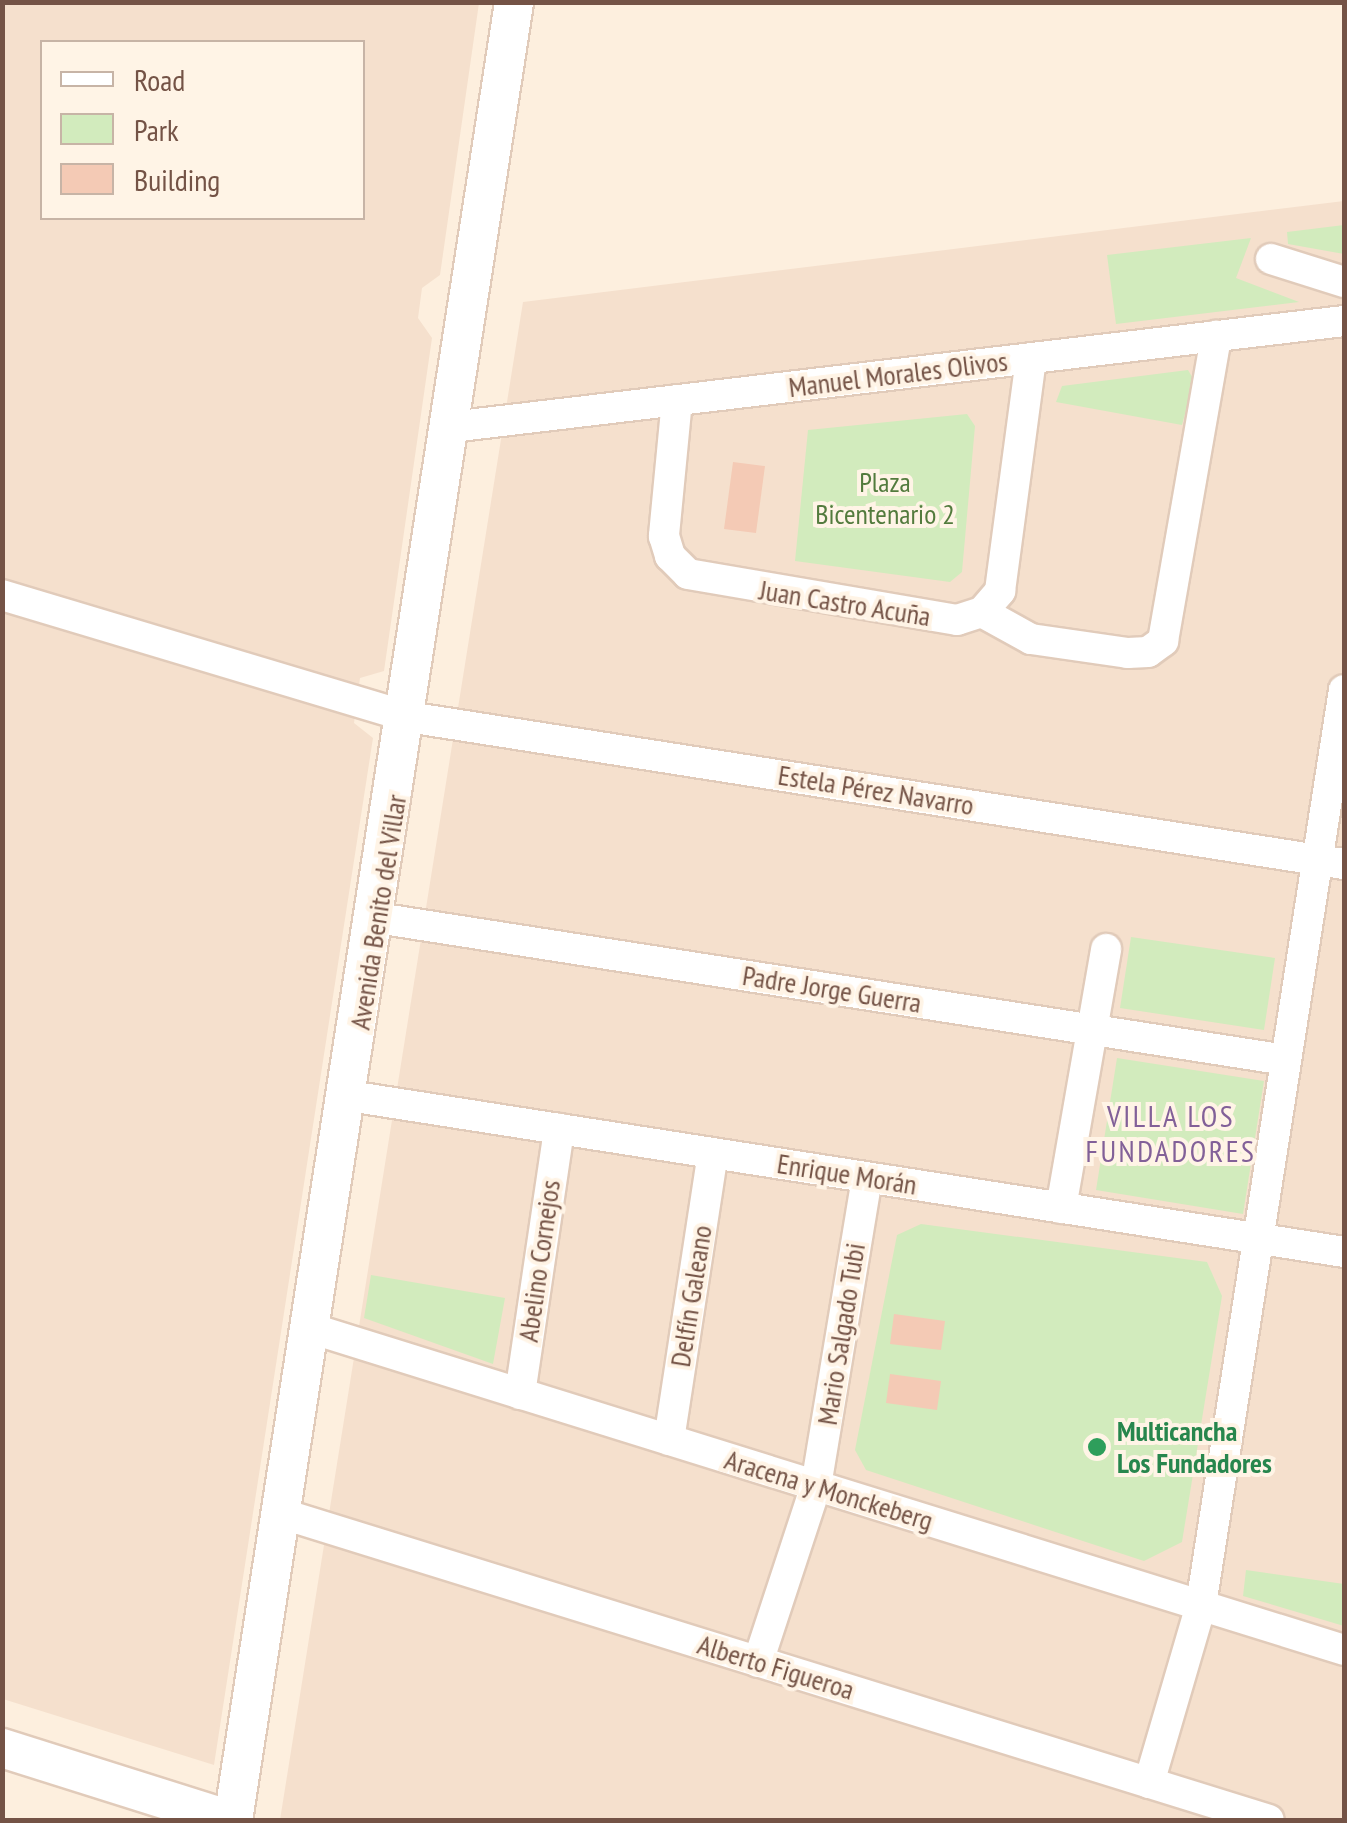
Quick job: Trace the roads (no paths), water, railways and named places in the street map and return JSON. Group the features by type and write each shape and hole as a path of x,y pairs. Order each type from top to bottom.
{"street":[{"name":"Avenida Benito del Villar","path":"232,1820 377,918 514,2"},
{"path":"1272,258 1344,282"},
{"name":"Manuel Morales Olivos","path":"451,427 1344,320"},
{"path":"1031,358 1003,578 982,612 1031,639 1128,653 1148,652 1164,640 1216,336"},
{"name":"Juan Castro Acuña","path":"676,400 664,536 670,556 688,574 956,620 982,612"},
{"name":"Estela Pérez Navarro","path":"2,595 408,717 1331,862"},
{"path":"1149,1783 1201,1605 1286,1060 1331,862 1344,690"},
{"name":"Padre Jorge Guerra","path":"377,918 1286,1060"},
{"path":"1061,1208 1106,949"},
{"name":"Enrique Morán","path":"349,1096 1344,1252"},
{"name":"Abelino Cornejos","path":"520,1394 559,1129"},
{"name":"Delfín Galeano","path":"669,1440 713,1153"},
{"name":"Mario Salgado Tubi","path":"758,1662 816,1486 867,1178"},
{"name":"Aracena y Monckeberg","path":"313,1329 1344,1650"},
{"name":"Alberto Figueroa","path":"283,1514 1269,1820"},
{"path":"2,1748 232,1820"}],"place":[{"name":"Multicancha Los Fundadores","path":"1097,1447"}],"district":[{"name":"VILLA LOS FUNDADORES","path":"1171,1133"}],"park label":[{"name":"Plaza Bicentenario 2","path":"885,498"}]}
